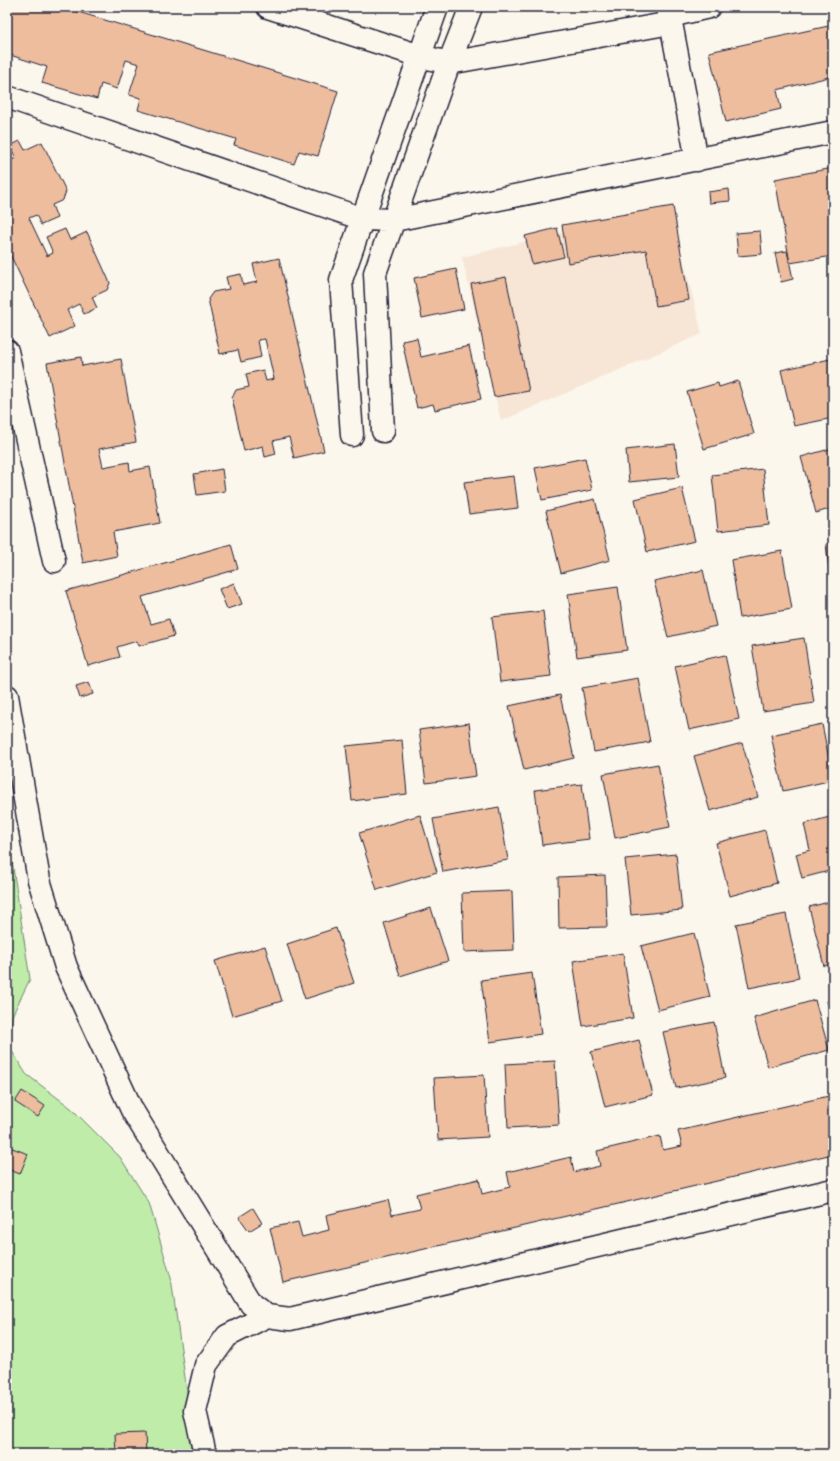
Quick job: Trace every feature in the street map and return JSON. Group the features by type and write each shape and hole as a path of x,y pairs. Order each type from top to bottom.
{"street":[{"path":"268,7 420,56 449,63 709,7"},
{"path":"352,435 341,280 437,7"},
{"path":"383,431 374,273 449,63 471,7"},
{"path":"670,15 697,160"},
{"path":"7,97 363,219 394,220 833,132"},
{"path":"7,352 54,561"},
{"path":"7,696 39,880 66,967 132,1110 251,1304 267,1316 290,1319 833,1190"},
{"path":"205,1454 195,1411 206,1365 227,1336 267,1316"}],"shaded area":[{"path":"670,206 702,334 501,421 462,257"}],"green space":[{"path":"7,828 30,979 12,1016 10,1048 26,1074 71,1108 120,1157 149,1203 171,1278 195,1449 169,1454 7,1454"}],"building":[{"path":"7,7 62,7 338,91 318,156 299,151 294,164 234,145 236,139 138,110 141,98 129,95 139,64 126,60 117,89 101,84 97,99 42,83 47,67 7,54"},
{"path":"833,25 833,76 777,90 781,109 726,122 709,52"},
{"path":"20,141 25,150 42,142 66,191 63,200 52,205 57,218 41,225 36,215 29,218 47,256 53,253 46,237 65,229 70,240 87,232 110,283 107,290 92,297 97,308 84,314 79,304 67,310 75,326 50,338 7,248 7,162 16,158 10,146"},
{"path":"833,168 833,256 790,263 775,179"},
{"path":"729,189 730,201 709,203 708,192"},
{"path":"673,206 689,300 656,306 646,250 568,263 562,225"},
{"path":"557,228 564,257 532,264 525,236"},
{"path":"760,231 762,254 738,256 736,233"},
{"path":"787,251 793,279 781,282 775,253"},
{"path":"279,258 324,451 294,458 289,437 273,441 276,454 265,457 263,446 244,451 232,398 236,390 249,387 246,374 263,370 266,381 274,379 265,339 258,340 261,357 241,362 238,350 220,354 208,299 213,292 229,289 226,277 241,274 243,285 257,282 253,264"},
{"path":"456,269 464,309 422,318 414,278"},
{"path":"506,277 529,391 494,397 471,284"},
{"path":"417,338 421,357 469,346 481,399 435,410 433,404 417,408 402,341"},
{"path":"81,357 82,366 121,359 136,442 99,449 103,467 129,462 130,471 150,467 160,523 113,532 117,556 83,563 47,363"},
{"path":"830,359 833,372 833,418 794,426 781,370"},
{"path":"738,381 754,434 704,449 687,392 718,383 719,387"},
{"path":"675,444 679,477 629,482 626,450"},
{"path":"833,448 833,508 816,513 801,457"},
{"path":"585,458 592,490 542,500 535,468"},
{"path":"222,469 225,491 197,495 194,474"},
{"path":"763,469 769,525 718,531 712,475"},
{"path":"514,476 518,508 469,514 464,482"},
{"path":"682,488 695,541 647,552 635,499"},
{"path":"595,499 610,560 561,573 546,511"},
{"path":"833,543 833,595 832,595 826,544"},
{"path":"231,544 238,569 142,597 151,624 169,619 174,636 139,646 137,641 117,647 120,657 88,666 66,591"},
{"path":"782,551 792,609 740,618 731,560"},
{"path":"703,570 716,626 668,637 654,581"},
{"path":"234,583 242,604 227,609 219,589"},
{"path":"618,587 627,650 577,657 568,594"},
{"path":"543,611 551,676 500,682 492,617"},
{"path":"804,638 814,703 763,711 752,646"},
{"path":"725,655 739,719 689,730 675,666"},
{"path":"638,678 650,742 594,752 582,688"},
{"path":"89,682 93,694 80,698 76,686"},
{"path":"560,695 574,758 524,770 509,706"},
{"path":"469,723 476,776 426,783 419,730"},
{"path":"822,724 833,780 783,791 771,735"},
{"path":"402,740 407,794 352,801 346,746"},
{"path":"742,743 758,797 710,811 694,756"},
{"path":"658,764 670,827 615,838 603,774"},
{"path":"582,784 589,839 542,845 535,790"},
{"path":"499,807 508,860 443,872 433,819"},
{"path":"420,815 437,872 377,890 359,833"},
{"path":"833,816 833,870 802,878 796,854 810,850 804,824"},
{"path":"765,830 777,883 730,896 716,843"},
{"path":"676,854 682,910 631,915 625,859"},
{"path":"605,875 607,927 559,928 558,877"},
{"path":"512,891 514,950 464,952 462,893"},
{"path":"833,901 833,963 824,966 809,907"},
{"path":"431,908 448,961 400,976 384,923"},
{"path":"786,914 799,978 749,988 736,924"},
{"path":"336,928 354,983 305,999 287,944"},
{"path":"694,933 710,997 658,1010 641,946"},
{"path":"265,946 282,1001 232,1016 215,961"},
{"path":"623,953 633,1018 583,1026 573,961"},
{"path":"532,973 541,1034 490,1042 481,980"},
{"path":"833,999 833,1023 827,1001"},
{"path":"815,1000 829,1050 768,1067 754,1018"},
{"path":"714,1022 725,1078 676,1088 663,1032"},
{"path":"639,1040 653,1095 605,1107 591,1052"},
{"path":"555,1061 559,1125 508,1128 505,1064"},
{"path":"484,1075 488,1137 438,1140 434,1078"},
{"path":"22,1091 45,1106 38,1117 15,1102"},
{"path":"833,1095 833,1154 283,1282 270,1228 298,1222 302,1237 329,1230 326,1215 388,1200 392,1215 420,1209 416,1194 479,1179 482,1194 510,1187 507,1172 571,1157 574,1172 600,1166 597,1151 660,1136 663,1150 682,1146 678,1131"},
{"path":"7,1146 28,1154 20,1174 7,1169"},
{"path":"253,1208 262,1223 249,1231 239,1217"},
{"path":"145,1433 146,1454 116,1454 115,1434"}]}
